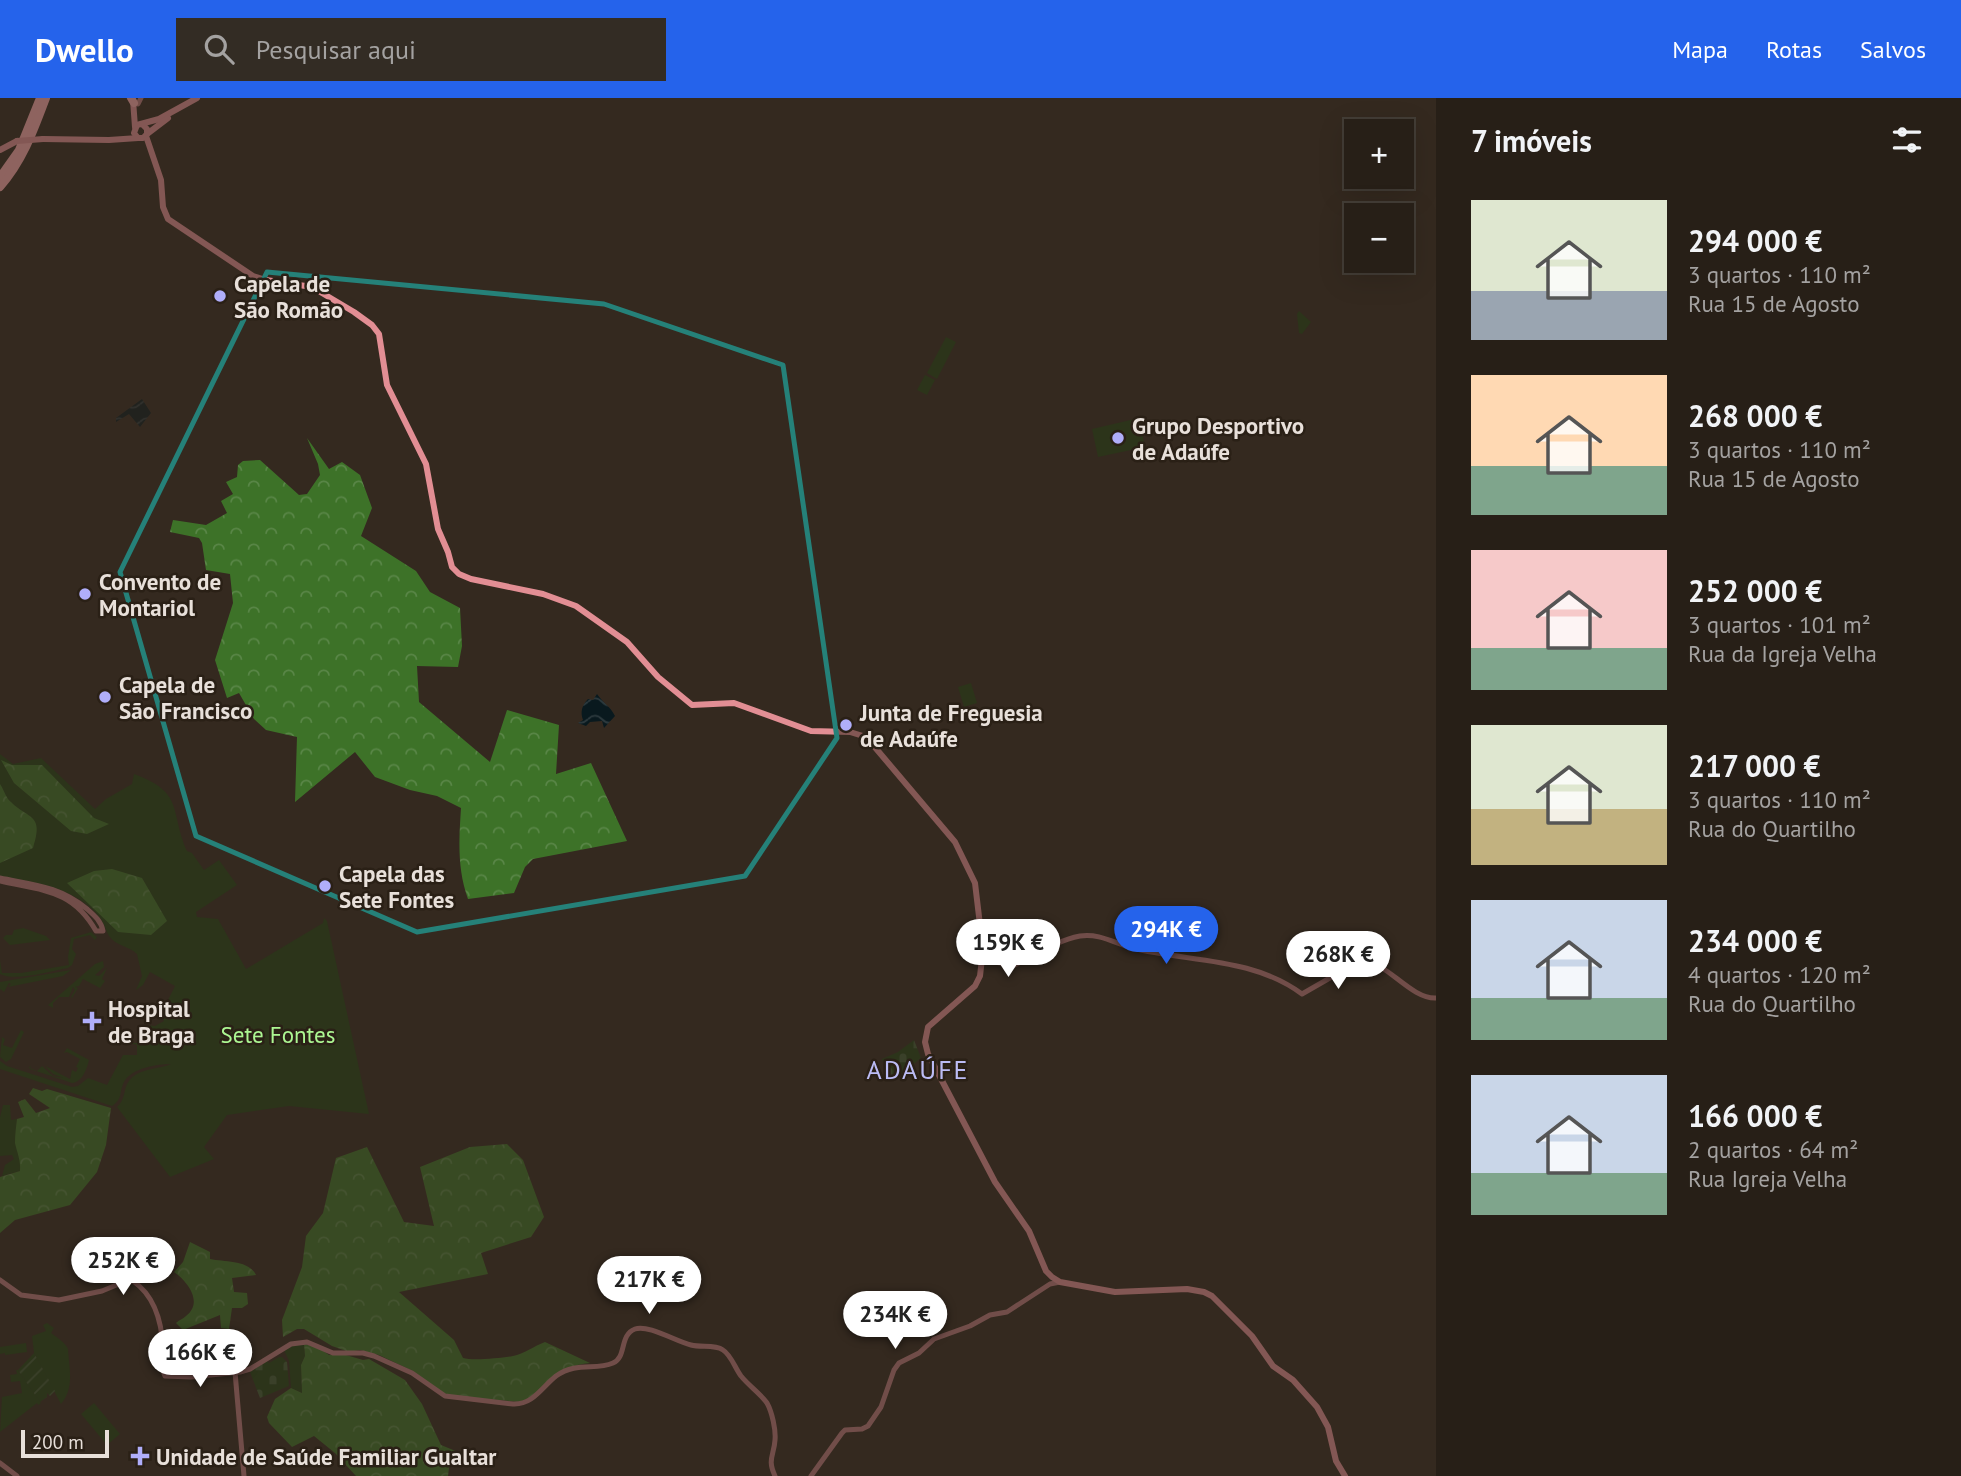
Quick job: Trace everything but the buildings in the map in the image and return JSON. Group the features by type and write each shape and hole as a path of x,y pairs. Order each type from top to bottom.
{"highway":[{"path":"0,177 19,150 40,98"},
{"path":"0,187 13,172 25,151 47,98"}],"main road":[{"path":"0,150 18,141 114,140 142,136 197,98"},
{"path":"136,100 139,126 161,180 163,207 169,219 253,276 312,287 354,312 372,325 379,334 387,385 426,464 438,529 452,568 471,579 543,594 576,606 627,642 658,677 687,703 697,706 734,703 811,731 850,732 868,740 961,851 975,883 983,958 980,976 975,986 933,1022 926,1031 925,1042 995,1182 1029,1231 1049,1278 1127,1292 1187,1289 1212,1296 1252,1336 1273,1366 1293,1380 1317,1407 1328,1427 1336,1461 1345,1476"},
{"path":"114,140 180,108"},
{"path":"139,126 142,136"}],"street":[{"path":"0,879 61,891 98,919 103,928 102,933 98,933 80,908 66,898 0,879"},
{"path":"91,922 98,919"},
{"path":"983,958 1015,965 1078,936 1092,936 1131,948 1211,960 1269,974 1302,994 1365,961 1385,968 1422,996 1432,998"},
{"path":"811,1476 842,1433 850,1429 862,1429 872,1422 899,1363 919,1353 934,1339 990,1315 1011,1310 1044,1288 1049,1278"},
{"path":"0,1280 21,1295 64,1299 102,1291 126,1280 134,1281 155,1307 163,1347 162,1368 165,1376 191,1377 250,1369 287,1346 299,1342 315,1344 333,1353 366,1353 412,1373 445,1396 522,1404 567,1370 616,1361 620,1357 625,1336 633,1330 647,1329 692,1345 724,1351 741,1377 766,1403 771,1413 775,1440 770,1464 775,1476"},
{"path":"235,1372 244,1476"},
{"path":"0,1463 17,1476"}],"highlighted area":[{"path":"267,272 604,304 783,365 837,738 745,876 417,932 196,836 120,572"}],"green space":[{"path":"1299,311 1311,322 1302,334 1299,333"},
{"path":"946,337 956,342 937,379 927,373"},
{"path":"925,375 935,380 927,395 917,390"},
{"name":"Grupo Desportivo de Adaúfe","path":"1139,418 1145,447 1098,457 1092,429"},
{"path":"307,438 329,469 342,462 360,475 372,508 361,536 416,571 430,592 460,608 462,646 458,667 417,666 419,702 490,762 507,710 559,725 556,774 591,763 627,841 533,859 525,867 514,893 468,899 460,865 461,808 437,796 410,790 375,777 355,752 295,802 297,737 266,730 254,719 239,693 227,698 215,660 233,603 230,574 206,570 199,538 170,532 173,520 206,525 227,513 221,501 233,494 226,482 237,477 238,465 243,461 260,460 299,495 307,494 320,475"},
{"path":"971,683 977,703 964,707 958,687"},
{"name":"Sete Fontes","path":"0,754 13,764 41,758 95,809 106,799 132,784 134,774 161,788 173,804 187,851 192,853 204,870 219,860 237,885 196,912 197,917 218,919 246,969 323,923 324,918 327,921 369,1114 289,1106 227,1115 204,1147 214,1159 170,1177 117,1107 133,1077 144,1071 171,1064 152,1066 132,1073 127,1077 119,1098 112,1106 0,1069 0,1061 7,1066 72,1087 88,1078 107,1085 123,1055 137,1055 137,1045 115,1038 117,1035 132,1043 139,1043 143,1025 155,1026 164,1021 157,1009 166,1004 175,986 150,972 143,985 136,990 142,976 137,954 108,935 91,908 80,899 54,888 0,876"},
{"path":"1,760 12,765 42,765 94,818 109,824 87,834 71,831 14,783"},
{"path":"0,784 8,799 32,818 37,828 33,848 0,863"},
{"path":"112,869 142,878 167,921 151,935 118,932 67,883 94,871"},
{"path":"23,928 50,940 10,945 3,938 12,935 14,930"},
{"path":"91,932 97,937 95,940 90,935 74,939 72,949 76,954 68,968 15,977 0,974 0,960 2,973 21,973 69,965 71,938"},
{"path":"103,961 104,967 95,975 99,976 107,968 102,979 105,981 100,988 83,979 79,986 75,987 78,988 72,998 75,990 73,987 69,997 59,997 53,1003 53,1008 48,1005 95,964"},
{"path":"71,970 63,976 8,987 11,984 9,983 4,992 0,989 0,982"},
{"path":"21,1030 24,1032 11,1059 6,1062 0,1057 2,1037 5,1039 3,1045 12,1048"},
{"path":"914,1040 921,1058 893,1081 882,1059 898,1052"},
{"path":"67,1048 89,1060 84,1074 76,1082 72,1083 30,1069 29,1067 31,1066 30,1068 37,1071 42,1066 53,1076 63,1078 53,1074 45,1066 70,1079 72,1070 76,1072 78,1068 76,1067 80,1059 64,1053"},
{"path":"33,1088 42,1091 47,1089 111,1108 106,1145 97,1172 70,1205 15,1220 0,1233 0,1177 20,1171 15,1134 17,1119 24,1117 18,1102 25,1099 36,1113 50,1108 29,1094"},
{"path":"3,1105 10,1105 11,1120 17,1119 16,1145 20,1171 2,1176 5,1165 14,1159 12,1155 0,1156 0,1117"},
{"path":"507,1144 523,1160 544,1217 531,1237 481,1253 488,1274 399,1292 454,1340 463,1358 513,1356 545,1342 590,1363 569,1369 531,1398 521,1402 460,1397 442,1393 413,1371 379,1355 360,1350 349,1352 332,1346 304,1329 297,1329 283,1337 282,1320 302,1267 306,1236 323,1213 336,1158 367,1147 404,1222 434,1226 420,1167 470,1147"},
{"path":"190,1242 210,1252 210,1259 242,1264 256,1275 232,1278 234,1292 247,1293 248,1304 242,1308 232,1308 229,1329 221,1328 220,1315 183,1330 176,1323 186,1316 194,1304 192,1292 174,1272 183,1262"},
{"path":"47,1323 54,1328 51,1333 68,1349 70,1385 61,1404 34,1353 32,1336 46,1331 43,1325"},
{"path":"26,1343 27,1352 0,1354 0,1347"},
{"path":"294,1344 304,1344 305,1356 301,1365 302,1393 291,1388 289,1361 284,1350"},
{"path":"304,1344 318,1347 329,1355 369,1359 405,1380 422,1404 441,1445 458,1452 449,1468 448,1476 356,1476 335,1453 314,1436 292,1447 269,1423 267,1417 275,1399 291,1388 302,1393 301,1365 305,1356"},
{"path":"34,1353 55,1391 50,1396 47,1393 47,1397 40,1402 18,1370"},
{"path":"206,1353 207,1374 203,1375 200,1369 195,1368 191,1355"},
{"path":"279,1357 287,1362 289,1386 260,1398 250,1372"},
{"path":"16,1370 41,1403 37,1403 0,1432 2,1397 22,1393 20,1381 11,1382 10,1375 17,1374"},
{"path":"94,1403 120,1434 107,1445 81,1414"}],"water":[{"path":"142,399 151,413 140,427 129,414 116,422 116,418"},
{"path":"597,694 615,716 604,728 602,721 590,722 586,726 578,723 583,720 584,704 588,699 593,700"}],"place":[{"name":"Capela de São Romão","path":"220,296"},
{"name":"Grupo Desportivo de Adaúfe","path":"1118,438"},
{"name":"Convento de Montariol","path":"85,594"},
{"name":"Capela de São Francisco","path":"105,697"},
{"name":"Junta de Freguesia de Adaúfe","path":"846,725"},
{"name":"Capela das Sete Fontes","path":"325,886"},
{"name":"Hospital de Braga","path":"92,1021"},
{"name":"Unidade de Saúde Familiar Gualtar","path":"140,1456"}],"district":[{"name":"ADAÚFE","path":"918,1069"}]}
